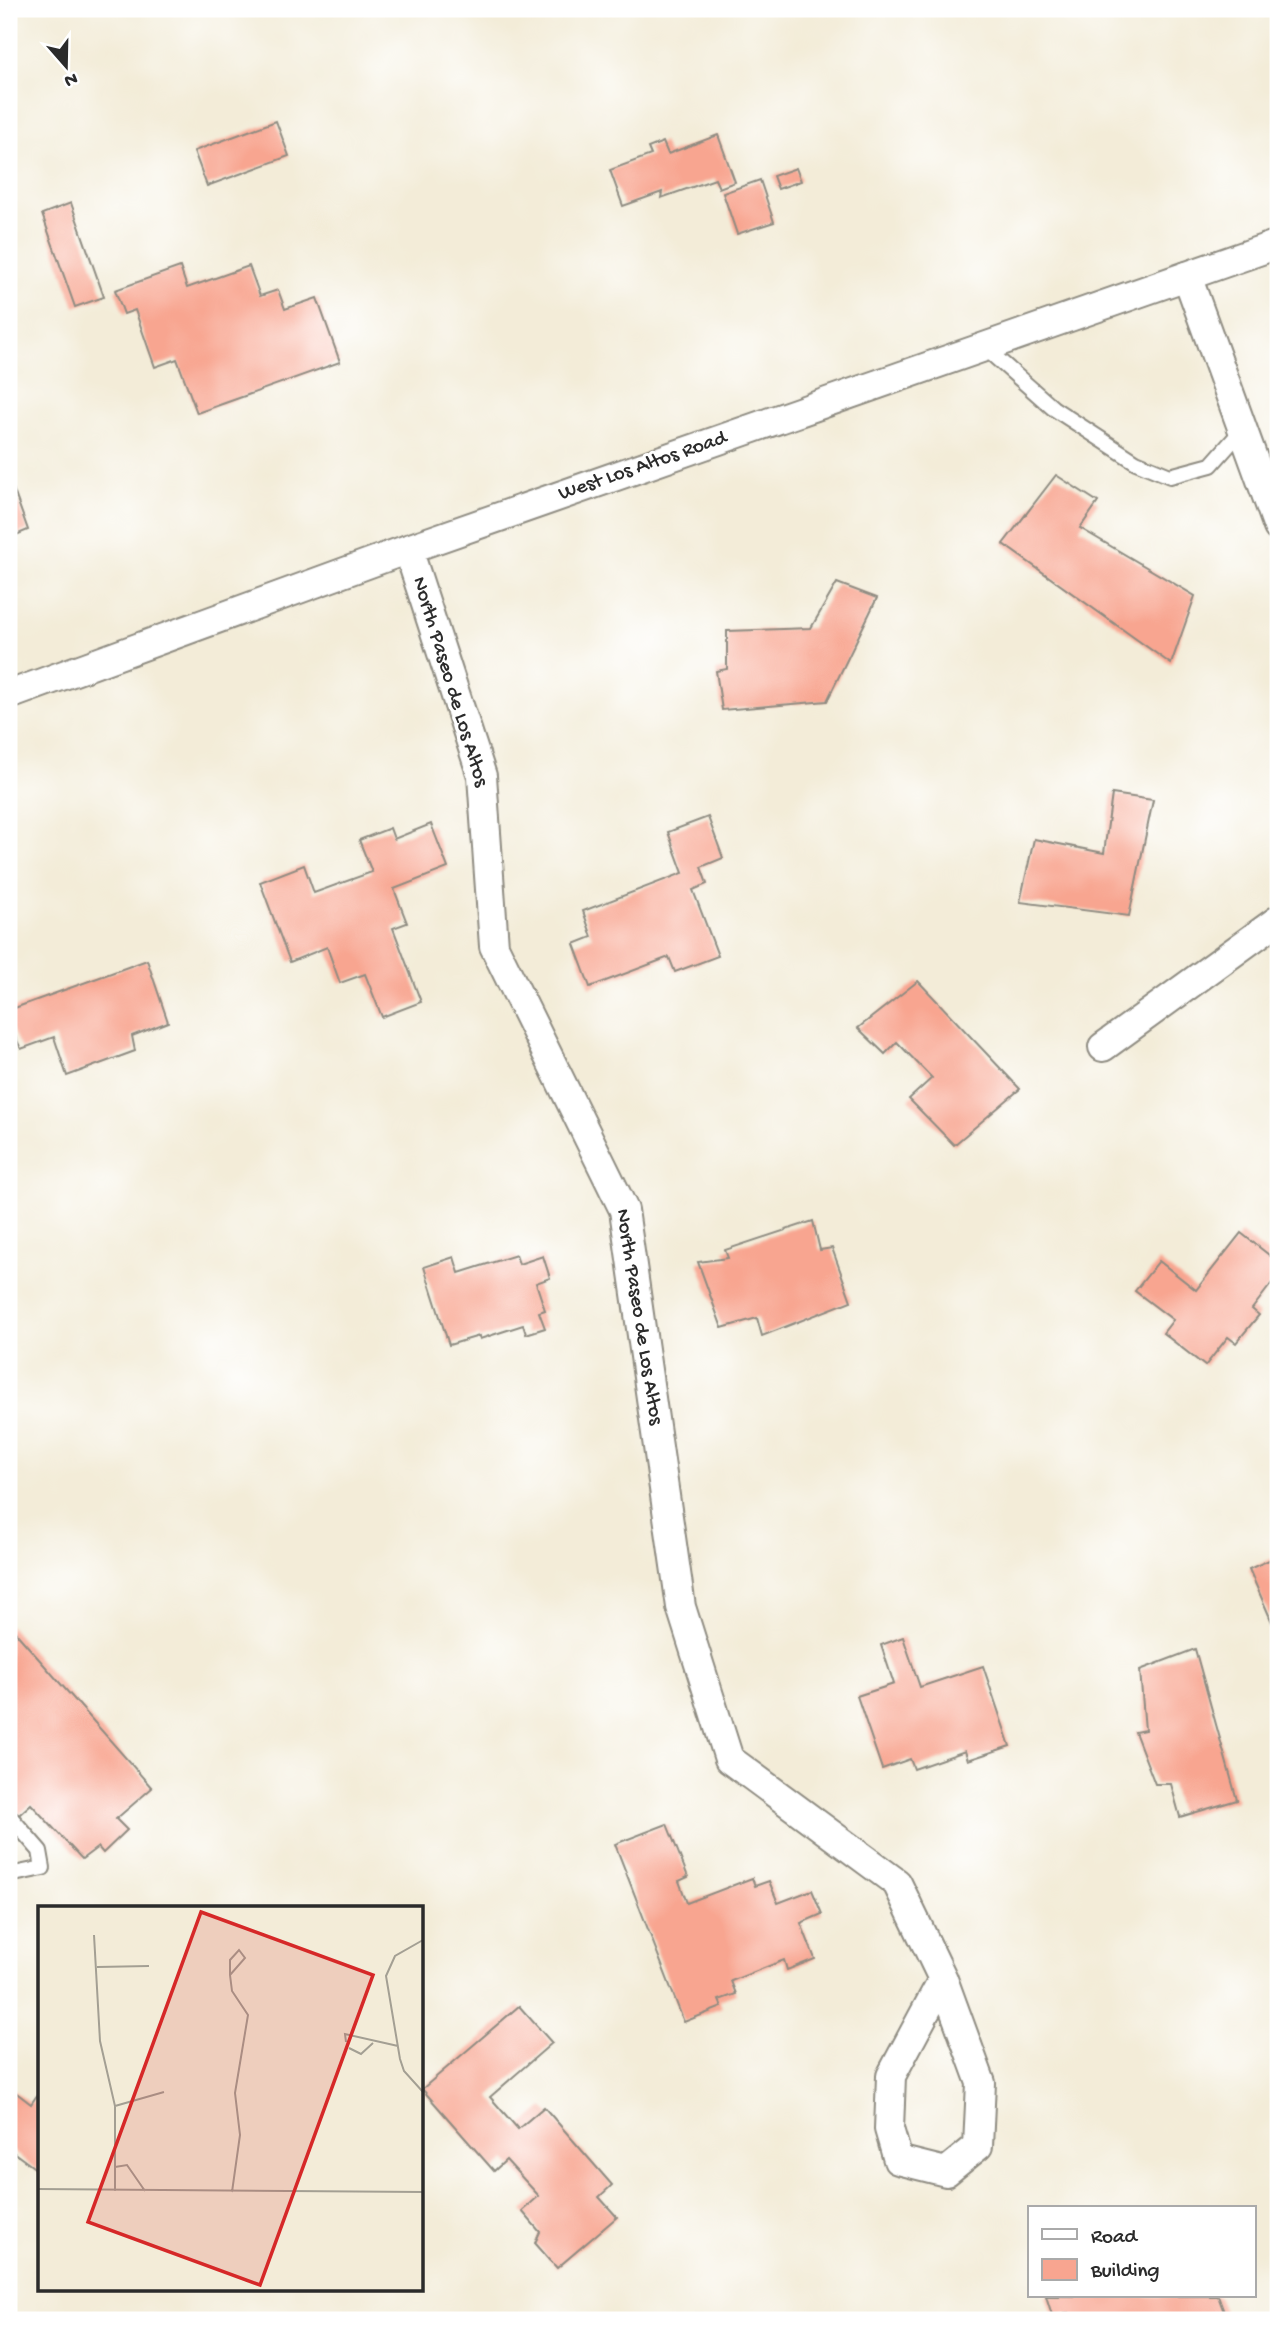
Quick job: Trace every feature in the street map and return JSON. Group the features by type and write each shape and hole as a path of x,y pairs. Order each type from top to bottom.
{"street":[{"name":"West Los Altos Road","path":"9,695 408,549 1278,244"},
{"path":"1187,276 1278,527"},
{"name":"North Paseo de Los Altos","path":"408,549 482,776 494,946 624,1210 681,1607 729,1759 897,1882 943,1979 981,2083 978,2146 946,2172 898,2160 889,2129 891,2076 943,1979"},
{"path":"1102,1047 1278,920"}],"lane":[{"path":"984,347 1053,408 1136,462 1170,476 1211,465 1242,430"},
{"path":"9,1875 43,1868 40,1851 13,1820"}],"building":[{"path":"276,121 289,156 207,186 194,151"},
{"path":"718,135 735,182 719,188 715,179 661,198 662,192 623,206 610,170 651,155 648,148 663,142 668,154"},
{"path":"796,168 801,181 778,189 773,176"},
{"path":"760,180 774,222 737,234 723,193"},
{"path":"71,203 104,297 75,307 42,214"},
{"path":"249,266 260,296 278,290 285,309 317,298 340,362 197,413 177,359 155,367 135,310 124,314 115,290 180,267 187,288"},
{"path":"1056,475 1098,502 1080,528 1195,596 1171,664 1003,544"},
{"path":"9,477 28,530 9,538"},
{"path":"837,583 877,598 827,701 722,710 716,671 727,669 727,631 811,628"},
{"path":"1112,794 1153,800 1129,916 1020,902 1034,839 1104,853"},
{"path":"708,817 723,858 701,867 707,884 693,890 718,956 675,972 669,957 590,987 574,944 592,937 583,911 683,873 668,832"},
{"path":"431,824 448,868 394,889 407,923 393,928 421,1002 382,1017 365,974 340,983 327,947 290,962 260,882 304,865 314,893 372,872 359,840 390,828 394,839"},
{"path":"147,960 168,1022 132,1036 135,1051 67,1076 54,1037 21,1049 9,1023 9,1010"},
{"path":"918,981 1020,1089 954,1145 909,1099 932,1078 897,1042 885,1054 858,1028"},
{"path":"813,1221 820,1250 832,1248 851,1301 762,1336 757,1318 722,1328 698,1262 728,1258 725,1250"},
{"path":"1241,1233 1278,1262 1278,1275 1252,1309 1259,1315 1236,1343 1228,1337 1205,1366 1163,1333 1173,1320 1135,1291 1159,1261 1196,1290"},
{"path":"516,1255 519,1264 543,1256 550,1278 536,1283 545,1310 539,1312 545,1328 526,1334 523,1325 480,1339 479,1336 449,1345 424,1267 454,1257 459,1273"},
{"path":"1278,1556 1278,1636 1249,1569"},
{"path":"9,1625 152,1788 116,1819 127,1830 103,1853 98,1847 82,1859 31,1804 9,1824"},
{"path":"903,1637 920,1687 983,1666 1010,1746 968,1760 965,1751 914,1769 910,1759 882,1769 857,1696 894,1684 881,1645"},
{"path":"1195,1649 1237,1800 1180,1817 1171,1784 1155,1784 1135,1732 1145,1730 1140,1670"},
{"path":"667,1824 688,1877 679,1881 687,1903 752,1878 755,1886 769,1881 778,1903 812,1890 822,1914 801,1923 815,1959 787,1970 784,1960 731,1981 736,1994 719,2000 722,2007 684,2022 615,1844"},
{"path":"519,2006 552,2043 490,2097 518,2129 544,2107 612,2185 599,2197 617,2217 557,2268 535,2243 540,2232 522,2211 539,2196 506,2160 494,2171 424,2091 424,2087"},
{"path":"10,2088 31,2104 38,2094 38,2171 9,2149"},
{"path":"1047,2298 1219,2298 1227,2320 1071,2320 1068,2313 1053,2318"}]}
